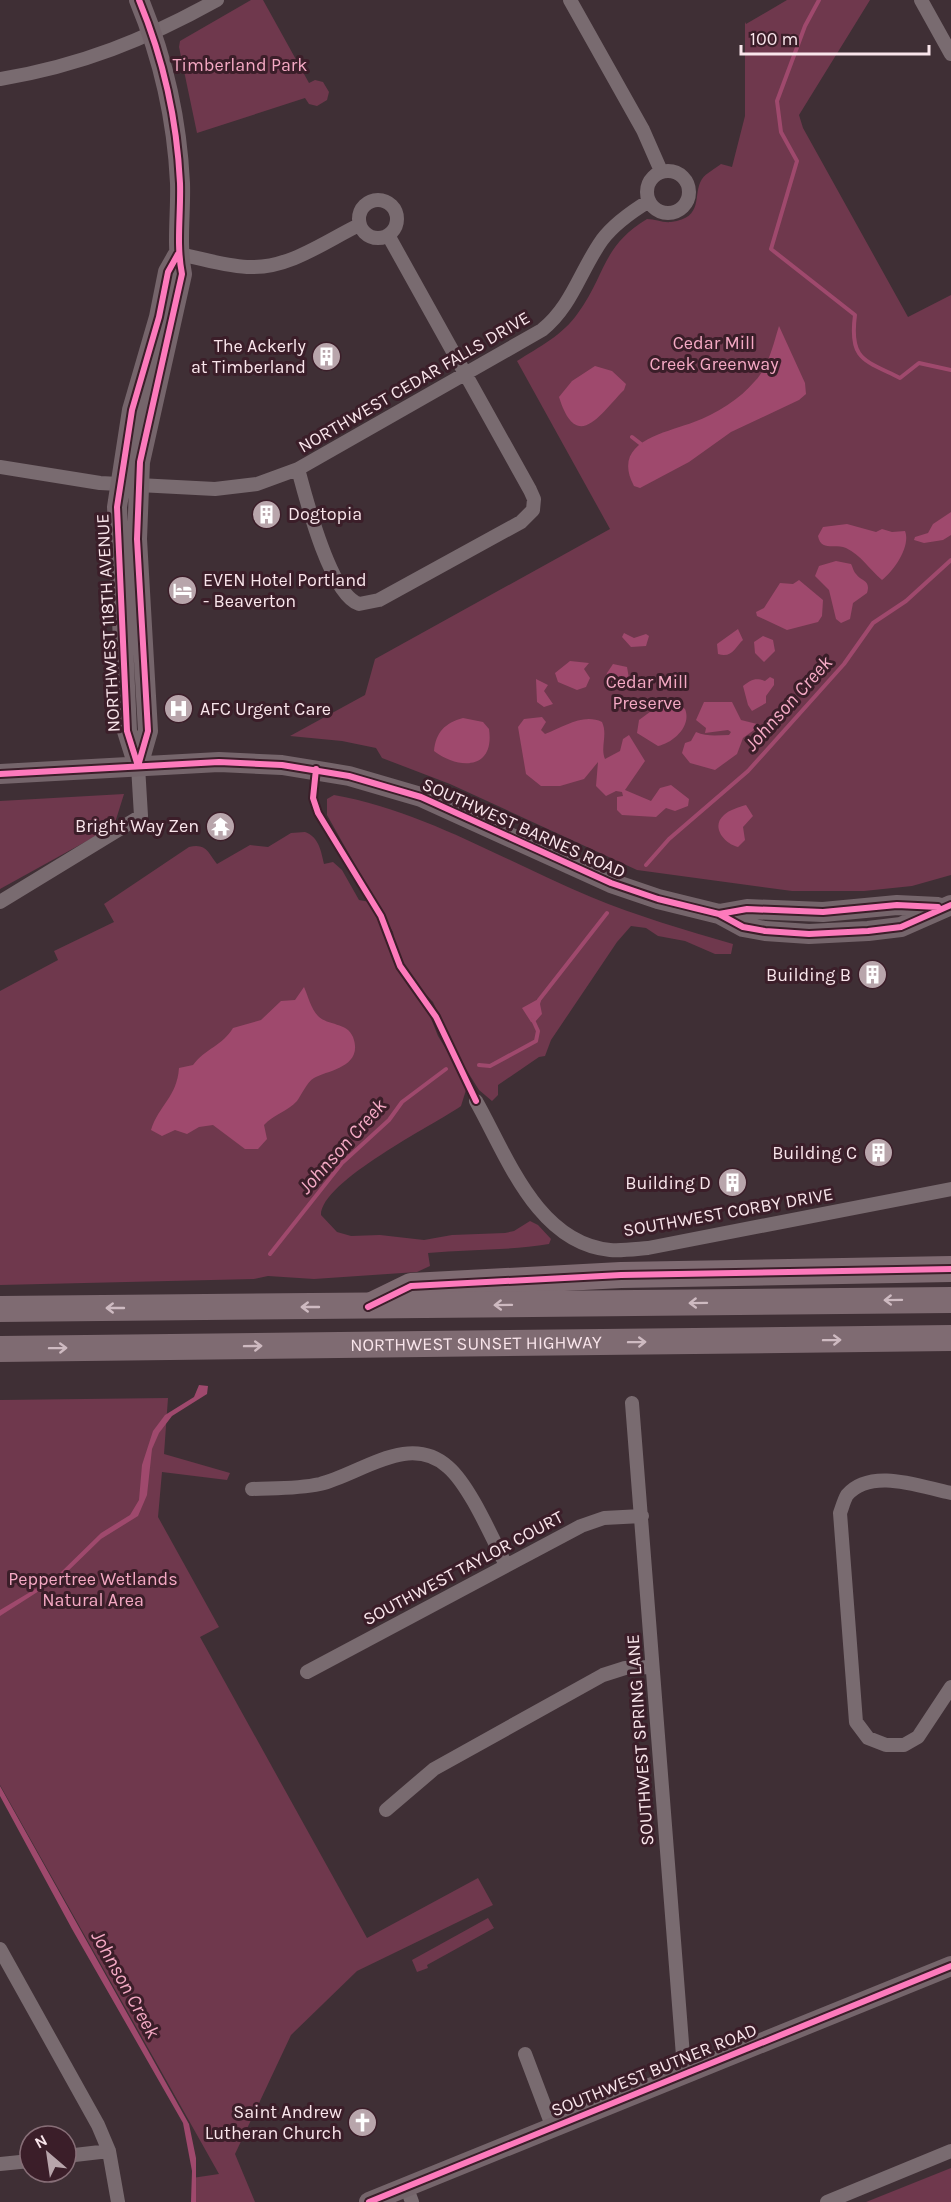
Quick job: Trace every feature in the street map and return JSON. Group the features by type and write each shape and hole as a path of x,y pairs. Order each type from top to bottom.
{"highway":[{"path":"368,1307 411,1286 621,1275 951,1269"},
{"name":"NORTHWEST SUNSET HIGHWAY","path":"0,1310 951,1300"},
{"name":"NORTHWEST SUNSET HIGHWAY","path":"0,1349 951,1338"}],"street":[{"name":"NORTHWEST 118TH AVENUE","path":"138,766 148,730 137,539 128,484 148,418 182,274 178,254 180,192 177,145 165,78 153,34 139,0"},
{"path":"0,79 59,67 131,44 217,0"},
{"path":"570,0 643,130 662,171"},
{"path":"921,0 951,54"},
{"path":"662,171 672,171 685,179 689,189 687,200 681,208 671,213 660,212 649,201 646,191 649,181 662,171"},
{"path":"382,200 393,206 397,218 393,231 388,235 371,237 359,225 359,213 366,203 382,200"},
{"name":"NORTHWEST CEDAR FALLS DRIVE","path":"0,467 90,482 215,489 241,487 298,470 550,324 571,297 603,239 625,217 649,201"},
{"path":"178,254 251,267 277,264 301,255 359,225"},
{"path":"298,470 323,551 347,595 359,604 379,600 521,522 533,510 532,495 388,235"},
{"name":"SOUTHWEST BARNES ROAD","path":"0,774 248,762 349,776 422,798 611,883 658,899 719,914 743,927 809,934 901,927 946,906"},
{"path":"0,902 141,816 138,766"},
{"name":"SOUTHWEST BARNES ROAD","path":"719,914 747,909 823,912 897,905 946,906"},
{"path":"809,934 823,912"},
{"name":"SOUTHWEST CORBY DRIVE","path":"476,1101 526,1190 544,1215 581,1242 612,1251 648,1248 951,1190"},
{"name":"SOUTHWEST SPRING LANE","path":"632,1403 683,2056 690,2072"},
{"path":"252,1489 299,1488 321,1484 351,1475 391,1457 418,1452 435,1458 457,1476 506,1565"},
{"path":"951,1494 877,1480 862,1485 847,1496 840,1513 856,1722 868,1738 886,1745 904,1745 918,1737 951,1687"},
{"name":"SOUTHWEST TAYLOR COURT","path":"308,1672 580,1526 604,1518 642,1516"},
{"path":"386,1810 434,1769 603,1676 625,1668 651,1667"},
{"path":"0,1949 5,1970 98,2125 109,2151 118,2202"},
{"name":"SOUTHWEST BUTNER ROAD","path":"369,2202 409,2194 553,2128 951,1966"},
{"path":"525,2054 553,2128"},
{"path":"78,2155 109,2151"},
{"path":"827,2202 951,2151"},
{"path":"0,2164 18,2162"}],"green space":[{"name":"Timberland Park","path":"251,0 263,0 309,83 315,80 323,82 329,92 327,100 317,106 309,104 305,98 197,133 179,47 180,41"},
{"path":"787,0 870,0 799,115 803,128 908,317 951,295 951,875 912,886 864,891 792,891 637,870 450,784 382,758 376,748 342,741 290,736 365,695 375,659 610,529 517,361 550,340 572,321 587,299 612,251 632,230 647,219 671,222 689,216 696,205 702,179 721,164 732,167 745,116 745,22 746,24"},
{"path":"124,794 114,826 0,889 0,801"},
{"path":"334,795 401,813 465,839 608,904 733,944 731,954 715,954 685,941 658,936 646,928 631,926 617,942 551,1040 545,1056 539,1057 498,1085 498,1095 492,1101 479,1090 457,1055 433,1002 412,980 396,949 393,932 327,815 327,799"},
{"path":"305,832 316,841 324,864 333,862 342,870 359,900 370,902 373,906 407,984 428,1011 438,1036 457,1067 466,1090 461,1106 381,1155 339,1186 326,1201 321,1215 337,1232 351,1236 380,1235 424,1240 452,1235 505,1233 514,1231 530,1221 538,1225 551,1239 549,1244 428,1253 430,1266 417,1272 314,1279 268,1276 254,1279 0,1285 0,991 58,960 54,951 114,922 104,904 189,847 200,846 217,864 250,845 268,847 291,833"},
{"name":"Peppertree Wetlands Natural Area","path":"168,1398 164,1454 230,1473 227,1480 162,1472 158,1517 219,1627 200,1637 367,1938 478,1878 493,1905 357,1971 291,2035 235,2154 255,2202 195,2202 192,2178 219,2174 0,1785 0,1400"},
{"path":"488,1918 494,1928 427,1965 428,1968 417,1972 412,1960"},
{"path":"951,2168 951,2202 866,2202"}],"shaded area":[{"path":"779,326 805,383 806,394 799,400 731,432 689,462 640,488 634,486 629,471 629,459 635,449 656,435 711,415 742,394 764,369"},
{"path":"595,366 612,371 626,384 624,390 598,418 581,426 573,423 566,414 559,397 572,381"},
{"path":"951,512 951,535 943,540 924,543 914,540 915,537 928,533 933,524"},
{"path":"847,524 876,532 882,529 892,532 905,531 904,551 882,580 851,551 841,547 825,546 820,541 818,536 823,527"},
{"path":"836,561 851,564 858,577 868,586 867,593 853,603 850,619 841,623 836,619 829,590 815,576 819,566"},
{"path":"799,580 823,600 822,616 818,622 787,630 757,616 756,612 764,608 780,583 793,584"},
{"path":"738,629 743,640 727,655 718,654 717,644"},
{"path":"624,633 634,638 646,634 649,636 646,646 631,647 622,637"},
{"path":"763,636 773,640 775,651 764,662 755,653 754,642"},
{"path":"570,661 589,663 584,669 590,678 586,687 577,690 558,682 555,673"},
{"path":"613,664 627,667 630,684 628,686 619,683 614,688 605,683 607,673"},
{"path":"770,677 774,679 774,685 766,696 766,703 752,711 743,686 753,680 765,681"},
{"path":"536,679 548,685 544,691 553,704 544,707 537,702"},
{"path":"704,702 732,702 741,720 757,724 754,730 743,738 737,754 715,770 690,763 682,753 685,743 691,741 696,732 704,735 729,735 731,732 728,730 705,733 706,728 696,720"},
{"path":"679,705 685,709 686,722 680,733 670,741 658,746 637,733 639,720 658,706"},
{"path":"542,717 546,722 541,730 545,734 581,720 602,722 605,759 620,751 623,739 629,735 645,761 625,790 651,801 660,788 671,785 689,799 688,806 675,811 666,808 656,817 622,815 617,810 617,797 623,796 622,792 616,791 606,796 596,786 598,762 584,779 560,786 541,786 526,774 518,727 524,719"},
{"path":"463,718 483,722 489,729 486,752 481,759 473,762 454,761 434,751 442,729"},
{"path":"746,805 753,816 743,827 745,840 738,847 724,839 718,825 726,813"},
{"path":"304,987 318,1016 350,1032 355,1047 354,1055 343,1066 311,1080 293,1105 264,1125 267,1139 258,1149 245,1149 213,1125 199,1127 187,1134 175,1130 162,1136 151,1130 175,1086 179,1068 193,1065 224,1039 233,1028 261,1020 281,1001 295,1000"},
{"path":"542,997 540,1004 542,1014 534,1023 531,1022 522,1008"},
{"path":"199,1385 208,1386 207,1394 172,1416 159,1433 152,1449 147,1495 138,1516 101,1539 64,1575 0,1616 0,1610 57,1576 101,1533 130,1515 139,1500 142,1465 153,1431 165,1415 194,1397"},
{"path":"0,1786 189,2124 196,2158 196,2202 191,2202 192,2171 183,2123 72,1929 0,1796"}],"waterway":[{"path":"819,0 805,26 777,101 781,132 797,161 771,249 855,315 854,341 857,350 868,362 900,378 919,363 951,370"},
{"path":"632,437 641,444"},
{"name":"Johnson Creek","path":"646,865 669,839 748,771 844,664 873,623 906,601 951,560"},
{"name":"Johnson Creek","path":"539,1000 607,913"},
{"name":"Johnson Creek","path":"479,1065 490,1066 536,1041 538,1031 533,1020"},
{"name":"Johnson Creek","path":"270,1254 342,1163 389,1120 402,1102 446,1069"}],"cycle path":[{"path":"138,766 148,731 137,539 140,462 182,274 179,240 180,183 176,136 162,67 139,0"},
{"path":"138,766 127,731 117,507 132,410 159,317 168,272 178,254"},
{"path":"0,774 219,762 282,765 349,776 421,797 611,883 658,899 719,914 743,927 765,931 809,934 901,927 951,905"},
{"path":"316,769 313,798 318,813 381,916 400,966 436,1017 476,1101"},
{"path":"719,914 747,909 823,912 897,905 938,907"},
{"path":"368,1307 411,1286 621,1275 951,1269"},
{"path":"369,2202 951,1966"}],"place":[{"name":"The Ackerly at Timberland","path":"327,356"},
{"name":"Dogtopia","path":"267,514"},
{"name":"EVEN Hotel Portland - Beaverton","path":"182,590"},
{"name":"AFC Urgent Care","path":"179,709"},
{"name":"Bright Way Zen","path":"220,826"},
{"name":"Building B","path":"872,975"},
{"name":"Building C","path":"878,1153"},
{"name":"Building D","path":"732,1183"},
{"name":"Saint Andrew Lutheran Church","path":"363,2122"}],"park label":[{"name":"Cedar Mill Creek Greenway","path":"714,353"},
{"name":"Cedar Mill Preserve","path":"647,692"}]}
